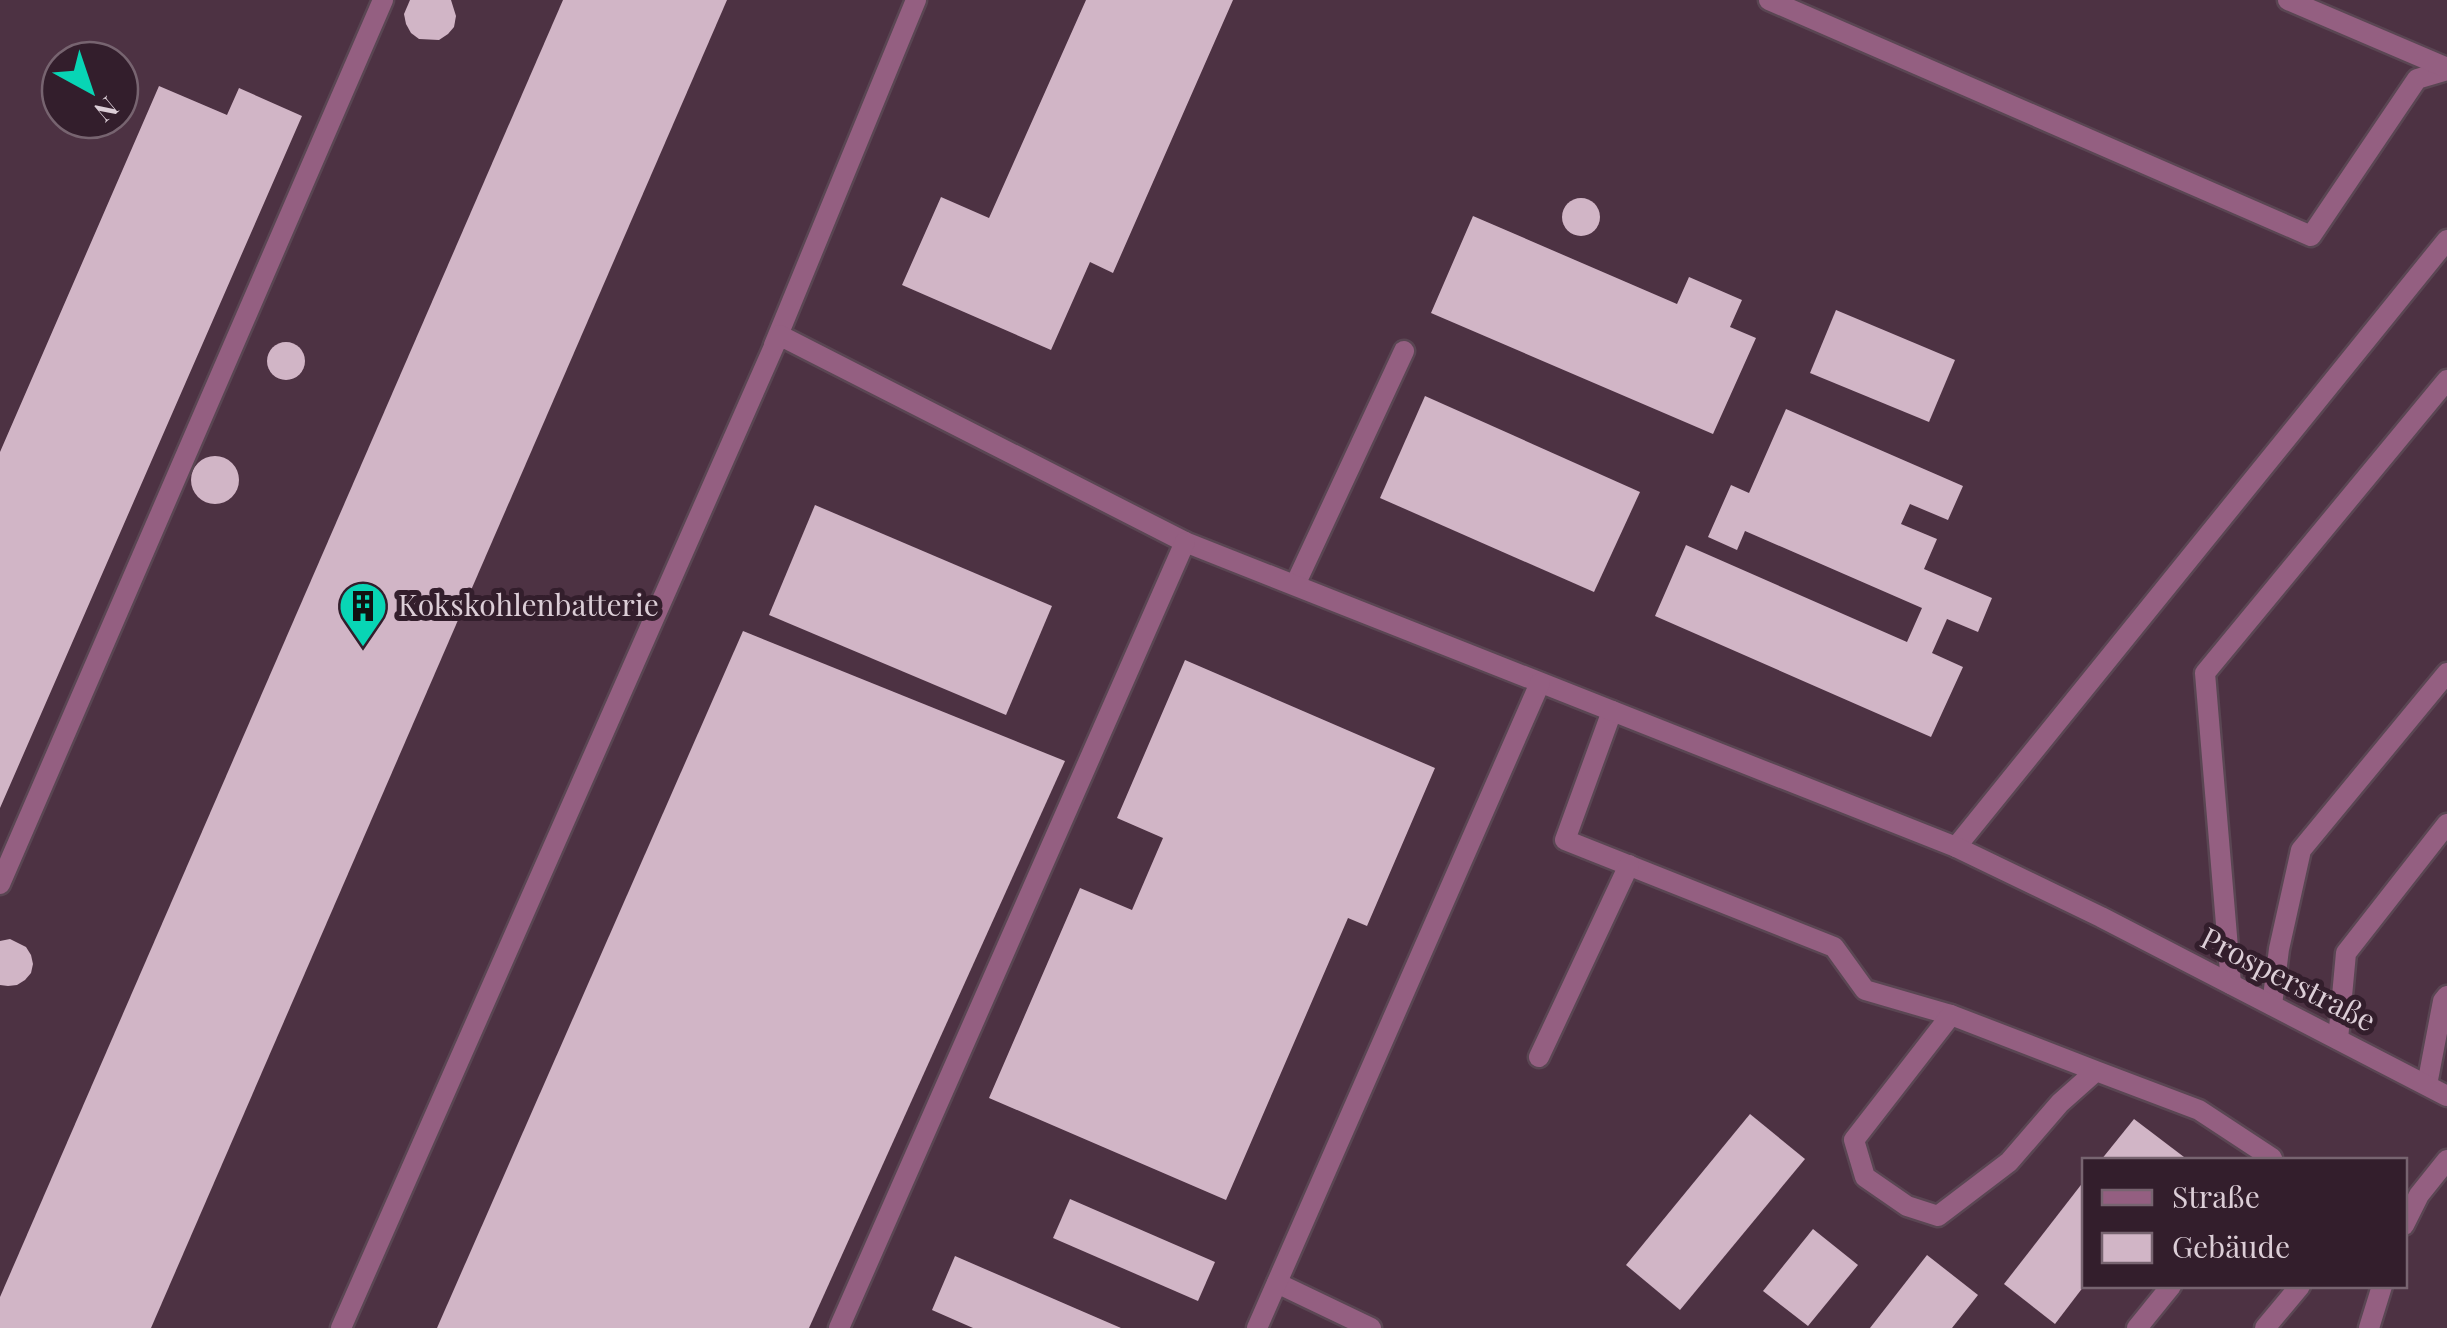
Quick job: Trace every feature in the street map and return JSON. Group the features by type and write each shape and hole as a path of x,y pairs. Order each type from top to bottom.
{"street":[{"path":"0,884 383,0"},
{"path":"341,1328 762,374 916,0"},
{"path":"1769,0 2311,236 2417,79 2447,69"},
{"path":"2288,0 2447,69"},
{"path":"1956,847 2447,240"},
{"name":"Prosperstraße","path":"762,374 779,335 1184,542 1956,847 2447,1096"},
{"path":"1295,585 1404,351"},
{"path":"2230,984 2205,672 2447,380"},
{"path":"838,1328 1184,542"},
{"path":"2272,1005 2278,949 2300,850 2447,673"},
{"path":"1258,1328 1540,683"},
{"path":"1612,711 1566,840 1834,947 1866,990 1951,1015 2200,1110 2270,1158"},
{"path":"2338,1039 2346,952 2447,824"},
{"path":"1539,1057 1629,865"},
{"path":"2427,1085 2442,1002 2447,996"},
{"path":"1951,1015 1854,1140 1865,1177 1907,1206 1938,1216 2009,1162 2060,1104 2096,1071"},
{"path":"2407,1220 2419,1195 2447,1160"},
{"path":"1277,1283 1371,1328"},
{"path":"2137,1328 2169,1288"},
{"path":"2266,1328 2298,1288"},
{"path":"2369,1328 2381,1288"}],"shaded area":[{"path":"0,0 2447,0 2447,1328 0,1328"}],"building":[{"path":"410,0 451,0 456,16 454,27 439,40 419,39 406,24 404,14"},
{"name":"Kokskohlenbatterie","path":"563,0 727,0 151,1328 0,1328 0,1297"},
{"path":"1086,0 1233,0 1113,273 1090,262 1051,350 902,285 941,197 989,218"},
{"path":"159,86 227,115 239,88 302,116 0,808 0,452 136,140 140,140 140,130"},
{"path":"1581,198 1594,204 1600,217 1594,230 1581,236 1568,230 1562,217 1568,204"},
{"path":"1473,216 1677,304 1689,277 1742,300 1730,327 1756,338 1713,434 1431,313"},
{"path":"1836,310 1955,360 1929,422 1810,373"},
{"path":"286,342 299,348 305,361 299,374 286,380 273,374 267,361 273,348"},
{"path":"1425,396 1640,492 1594,592 1380,498"},
{"path":"1786,409 1963,486 1948,520 1910,504 1901,524 1937,539 1924,569 1992,598 1978,632 1947,619 1932,653 1963,667 1931,737 1655,616 1686,545 1907,642 1922,608 1745,531 1737,550 1708,537 1731,485 1749,493"},
{"path":"215,456 232,463 239,480 232,497 215,504 198,497 191,480 198,463"},
{"path":"815,505 1052,606 1006,715 769,615"},
{"path":"743,631 1065,761 809,1328 437,1328"},
{"path":"1185,660 1435,768 1367,926 1348,918 1226,1200 989,1098 1080,888 1132,910 1163,838 1117,818"},
{"path":"10,939 26,947 33,964 25,980 17,985 0,985 0,941"},
{"path":"1750,1114 1805,1159 1680,1310 1626,1265"},
{"path":"2134,1119 2184,1157 2183,1158 2103,1158"},
{"path":"2082,1184 2082,1288 2055,1324 2004,1284"},
{"path":"1070,1199 1215,1262 1198,1301 1053,1238"},
{"path":"1813,1229 1858,1265 1808,1326 1763,1291"},
{"path":"1927,1255 1978,1295 1952,1328 1870,1328"},
{"path":"955,1256 1121,1328 973,1328 932,1310"}],"place":[{"name":"Kokskohlenbatterie","path":"363,648"}]}
